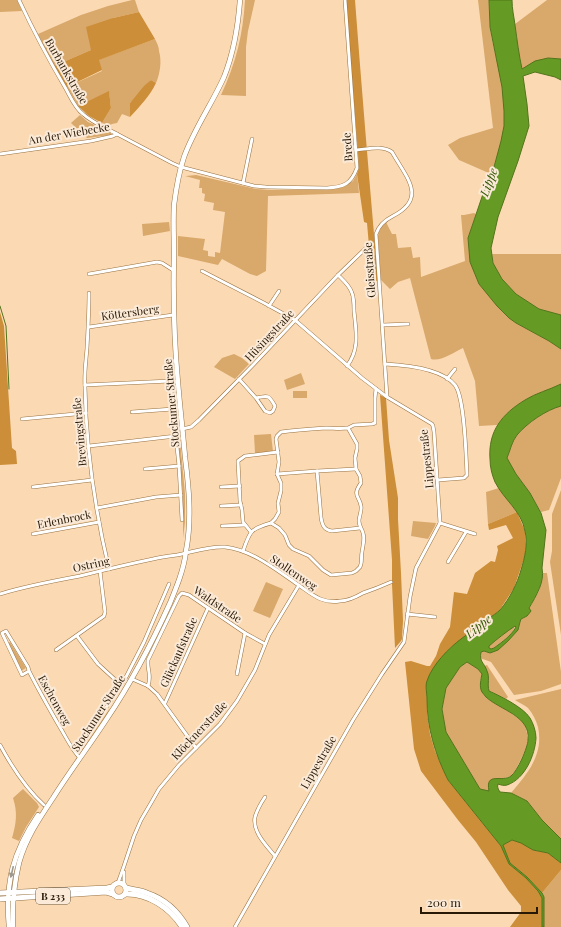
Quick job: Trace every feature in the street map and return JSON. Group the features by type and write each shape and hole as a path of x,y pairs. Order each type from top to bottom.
{"main road":[{"name":"Stockumer Straße","path":"9,927 7,908 14,892 19,864 26,843 40,817 107,720 132,679 170,603 181,573 186,552 189,527 189,488 182,429 174,315 174,203 184,156 219,87 229,62 237,34 240,0"},
{"name":"Stockumer Straße","path":"13,927 12,911 8,892 17,852 44,805 62,784"},
{"name":"B 233","path":"0,893 107,888 118,883 125,889 155,901 168,910 182,927"},
{"path":"112,887 113,894"},
{"name":"B 233","path":"0,899 106,892 120,897 125,889"},
{"name":"B 233","path":"125,889 147,893 157,897 178,914 187,927"}],"street":[{"name":"Burbankstraße","path":"19,0 35,34 77,108 88,118 117,134"},
{"name":"Brede","path":"181,167 254,186 266,187 336,187 343,186 352,179 357,168 345,0"},
{"name":"An der Wiebecke","path":"0,154 91,141 117,134 181,167"},
{"path":"242,183 252,139"},
{"name":"Gleisstraße","path":"356,150 378,148 388,149 392,152 409,181 412,192 411,201 408,206 383,223 379,227 376,234 387,397"},
{"name":"Hüsingstraße","path":"182,429 191,427 366,248"},
{"path":"89,274 157,262 162,263 173,270"},
{"name":"Lippestraße","path":"202,271 295,320 347,366 376,389 427,420 433,426 438,480 440,523 417,565 407,614 404,642 353,720 235,927"},
{"path":"338,275 350,289 353,297 356,344 354,356 347,366"},
{"path":"270,306 279,291"},
{"name":"Brevingstraße","path":"89,293 89,327 85,385 86,413 92,480 109,569"},
{"name":"Köttersberg","path":"89,327 174,315"},
{"path":"383,325 408,324"},
{"path":"385,364 414,367 431,371 455,385 459,394 463,416 467,476 464,478 438,480"},
{"path":"447,379 455,369"},
{"path":"239,379 256,398 265,411 268,413 273,411 275,406 269,396 266,395 256,398"},
{"path":"85,385 170,381 178,382"},
{"name":"Stockumer Straße","path":"170,381 179,466 182,520"},
{"path":"243,551 251,532 262,525 272,523 276,519 279,512 281,483 277,474 279,462 276,439 278,434 281,432 324,428 341,429 375,423 376,389"},
{"name":"Stockumer Straße","path":"132,412 173,409"},
{"path":"22,419 86,413"},
{"path":"272,523 285,535 289,545 293,549 309,556 323,570 331,575 352,573 360,568 364,540 363,532 359,523 359,516 362,509 357,497 357,489 361,483 360,476 356,469 355,458 357,444 348,428"},
{"path":"89,446 176,436"},
{"path":"251,532 243,522 238,464 240,459 245,456 278,452"},
{"path":"145,469 179,466"},
{"path":"277,474 317,470 356,469"},
{"path":"317,470 321,517 324,527 332,531 360,528"},
{"path":"33,487 92,480"},
{"path":"221,487 240,486"},
{"path":"97,508 156,497 181,495"},
{"path":"221,506 241,505"},
{"name":"Erlenbrock","path":"33,534 99,522"},
{"path":"440,523 475,534"},
{"path":"222,526 245,525"},
{"path":"448,562 466,532"},
{"name":"Stollenweg","path":"186,552 218,547 226,547 243,551 265,562 313,596 321,600 332,602 345,601 391,582"},
{"name":"Ostring","path":"0,594 186,552"},
{"path":"56,650 104,616 100,571"},
{"name":"Stockumer Straße","path":"80,747 121,686 144,642 169,584"},
{"name":"Klöcknerstraße","path":"118,883 134,836 159,789 179,765 220,724 237,701 255,670 274,626 299,585"},
{"name":"Waldstraße","path":"148,686 150,678 147,664 148,660 180,594 184,593 189,595 245,633 265,644"},
{"name":"Glückaufstraße","path":"165,703 208,608"},
{"path":"407,614 435,617"},
{"name":"Eschenweg","path":"29,671 22,675 2,633 6,631 28,667 70,744 80,758"},
{"name":"Waldstraße","path":"237,674 245,633"},
{"path":"77,636 98,664 121,686"},
{"path":"132,679 148,686 158,694 196,748"},
{"path":"0,745 19,776 30,791 44,805"},
{"path":"265,797 257,812 254,822 259,835 275,856"},
{"name":"Klöcknerstraße","path":"124,866 125,889"}],"shaded area":[{"path":"0,0 17,0 22,11 0,12"},
{"path":"135,0 139,12 113,18 91,50 54,66 38,34 81,15"},
{"path":"245,0 255,0 246,47 246,96 221,95 231,72 238,49 243,25"},
{"path":"346,0 355,0 378,281 372,281 367,223 364,222 357,174 359,168"},
{"path":"478,0 489,0 490,28 503,89 505,114 502,138 491,174 459,160 448,145 460,138 493,128"},
{"path":"547,0 561,0 561,59 548,58 522,70 515,24"},
{"path":"139,12 155,39 99,60 102,70 67,87 54,66 91,50 86,27 113,18"},
{"path":"155,39 158,46 160,59 160,67 156,83 151,80 130,103 130,117 122,114 117,123 108,126 102,123 111,108 109,92 78,106 67,87 102,71 98,60"},
{"path":"151,80 156,83 154,88 130,117 130,103"},
{"path":"109,91 111,108 102,123 89,116 78,106"},
{"path":"80,115 88,122 111,132 111,135 87,138 71,123"},
{"path":"357,174 359,193 268,196 266,271 257,276 250,274 222,259 218,265 178,256 178,236 205,239 203,250 208,251 208,256 215,257 215,252 220,253 225,212 213,210 214,203 204,201 205,194 202,193 202,188 199,188 200,180 185,176 196,175 256,189 328,190 344,187 353,181"},
{"path":"476,214 468,238 479,284 516,323 561,349 561,384 518,405 511,410 497,425 479,426 475,381 463,348 443,358 435,360 431,359 410,278 398,282 390,289 381,280 378,236 379,231 386,222 392,234 396,234 398,248 411,247 413,258 420,257 421,277 465,261 461,215"},
{"path":"169,222 170,231 143,236 142,224"},
{"path":"492,254 561,254 561,315 539,309 516,294 502,279 493,263"},
{"path":"0,312 4,326 12,448 16,451 17,464 0,465"},
{"path":"234,354 249,364 235,379 214,367 222,358"},
{"path":"301,373 305,384 287,390 284,380"},
{"path":"293,391 307,391 307,398 293,398"},
{"path":"380,395 386,398 389,440 398,498 403,621 402,639 395,648 392,560"},
{"path":"175,405 177,408 185,494 185,522 183,538 183,496"},
{"path":"561,406 561,478 549,510 541,512 507,458 514,440 521,430 543,414"},
{"path":"271,434 273,452 255,453 254,435"},
{"path":"499,488 517,512 488,524 486,492"},
{"path":"561,490 561,635 550,562 552,551 552,514"},
{"path":"517,512 525,531 526,545 525,556 514,588 499,611 450,648 433,669 427,712 430,734 435,751 448,780 501,846 509,864 526,878 538,891 542,898 542,927 510,927 521,912 521,906 508,890 476,842 421,771 414,749 405,662 411,661 430,666 450,627 454,592 467,594 475,573 491,561 495,562 498,550 497,546 513,538 506,525 489,530 488,524"},
{"path":"413,521 436,523 428,539 411,536"},
{"path":"543,573 547,573 561,672 561,684 541,691 514,695 491,662 480,658 481,652 484,651 490,653 508,641 518,630 521,619 527,616 529,608 539,591"},
{"path":"266,582 283,589 270,618 253,611"},
{"path":"515,626 506,638 494,648 489,648 489,646 498,638"},
{"path":"10,642 26,668 21,671 8,643"},
{"path":"467,662 478,669 482,674 480,683 512,714 523,721 528,739 527,747 515,771 511,776 498,778 489,791 480,789 446,732 442,709 446,688 460,667"},
{"path":"487,665 508,697 506,699 489,691 488,677 484,666"},
{"path":"561,689 561,839 542,820 527,801 511,793 523,779 533,763 539,746 538,727 534,717 527,707 515,700"},
{"path":"110,708 101,725 80,753"},
{"path":"23,789 39,807 19,841 12,838 16,818 16,809 13,798"},
{"path":"512,840 521,842 533,850 548,853 561,863 561,870 542,893 527,877 510,863 503,845"},
{"path":"561,870 561,927 544,927 544,897 542,893"}],"water":[{"name":"Lippe","path":"489,0 512,0 522,69 535,61 548,58 561,59 561,80 535,72 523,76 529,126 498,217 491,248 493,263 502,279 516,294 539,309 561,315 561,349 509,318 479,284 470,262 468,238 485,188 494,167 504,126 502,87 490,27"},
{"path":"561,384 561,406 543,414 521,430 514,440 507,458 541,513 546,530 541,584 529,608 531,611 527,616 521,619 518,630 498,650 490,653 484,651 481,652 481,660 488,673 489,691 511,702 527,714 532,722 536,735 534,752 524,772 519,778 507,785 498,784 498,789 500,792 511,793 527,801 542,820 561,839 561,863 548,853 533,850 512,840 503,845 510,863 527,877 544,897 544,927 542,927 542,898 538,891 526,878 509,864 501,846 448,780 439,760 430,731 426,685 429,675 441,657 456,643 500,610 507,601 515,586 525,555 526,536 523,524 516,511 499,488 491,471 490,449 494,432 503,417 517,405 538,393","holes":["515,626 516,627 512,633 506,639 494,648 489,648 492,643","467,662 478,669 482,674 480,683 482,692 486,697 520,719 528,732 526,748 516,770 507,778 492,779 489,781 489,791 480,789 446,732 442,709 446,688 460,667"]}],"waterway":[{"path":"0,306 6,326 9,389"}]}
